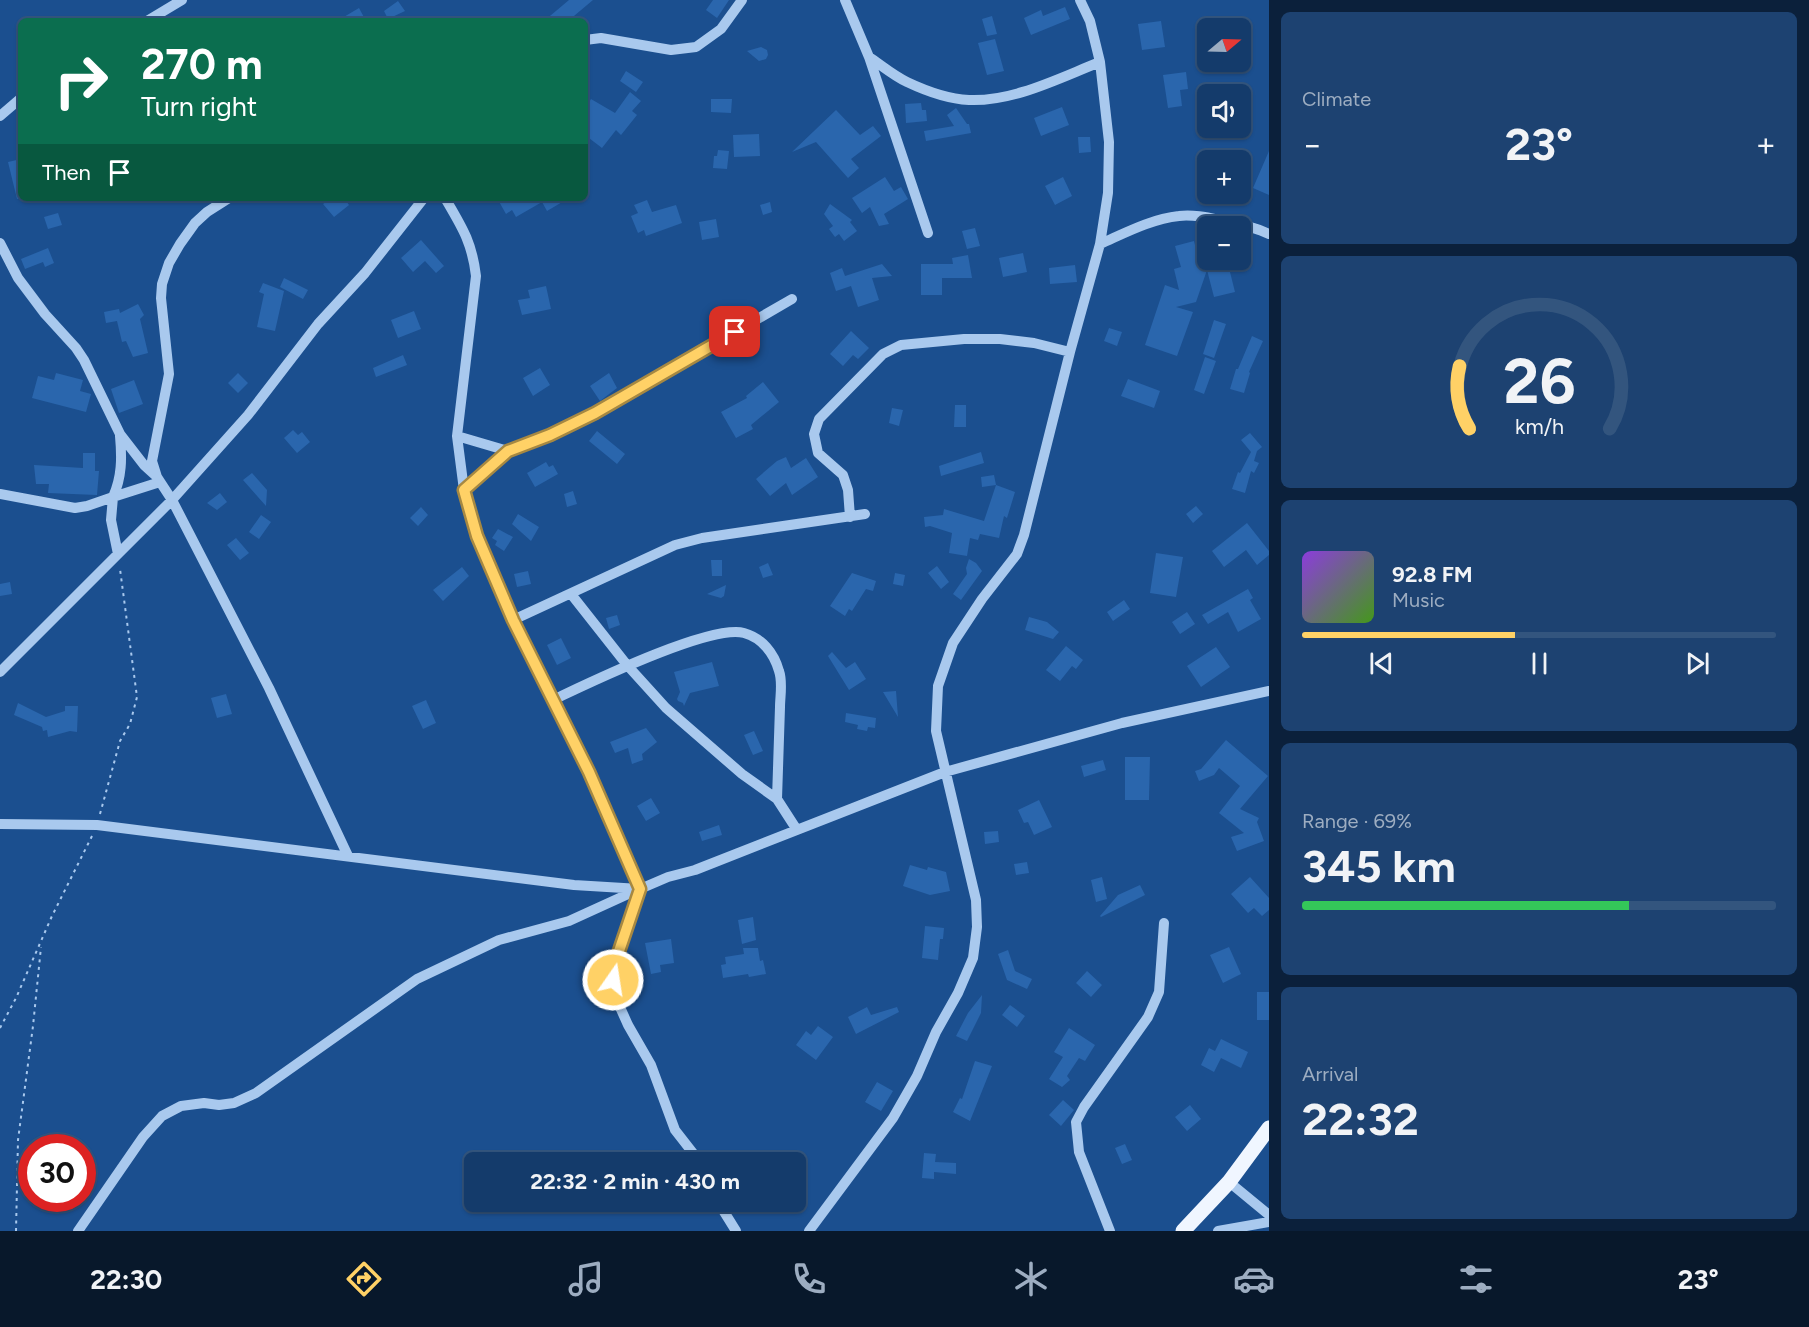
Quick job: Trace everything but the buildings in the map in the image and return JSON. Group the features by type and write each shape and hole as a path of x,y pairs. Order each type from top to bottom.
{"main road":[{"path":"1183,1231 1229,1182 1269,1128"}],"street":[{"path":"152,18 182,0"},
{"path":"588,40 601,38 671,50 696,47 721,29 742,0"},
{"path":"845,0 869,57 928,233"},
{"path":"808,1231 893,1118 917,1076 973,958 977,927 976,900 936,731 938,686 953,644 982,599 1017,554 1027,524 1100,244 1108,193 1109,142 1100,62 1090,21 1080,0"},
{"path":"869,57 906,81 941,95 969,100 1001,97 1100,62"},
{"path":"0,116 18,101"},
{"path":"224,201 195,223 175,254 162,284 161,298 169,374 152,461 159,479 269,688 348,856"},
{"path":"0,672 172,500 248,415 318,324 365,273 422,201"},
{"path":"447,201 474,254 476,276 458,436 464,490 477,536 513,620 555,699 640,889 616,960 613,980 615,996 651,1065 675,1130 692,1152"},
{"path":"1100,244 1159,219 1180,216 1204,217 1238,223 1269,234"},
{"path":"0,243 18,278 84,360 120,434 144,465 159,479"},
{"path":"464,490 508,451 550,435 595,413 792,298"},
{"path":"850,517 848,490 843,476 818,453 814,434 819,419 883,354 901,345 964,339 1000,339 1034,343 1070,352"},
{"path":"118,554 111,520 113,497 121,474 120,434"},
{"path":"458,436 508,451"},
{"path":"0,494 75,508 87,506 159,479"},
{"path":"513,620 675,545 702,538 865,514"},
{"path":"571,594 627,665 666,708 742,774 777,799 797,830"},
{"path":"555,699 627,665 692,642 725,633 742,632 758,638 773,654 780,674 777,799"},
{"path":"78,1231 143,1137 162,1116 181,1106 234,1103 256,1093 417,979 499,940 569,921 668,877 695,870 945,772 1122,723 1269,691"},
{"path":"0,824 97,825 574,885 640,889"},
{"path":"1110,1231 1079,1152 1076,1122 1084,1107 1148,1017 1159,992 1164,923"},
{"path":"1229,1182 1269,1215"},
{"path":"724,1212 736,1231"},
{"path":"1218,1231 1269,1222"}],"path":[{"path":"0,1028 97,825 120,741 130,724 137,696 118,554"},
{"path":"16,1231 18,1140 41,942"}],"route":[{"path":"613,980 616,960 640,889 555,699 513,620 477,536 464,490 508,451 550,435 595,413 735,332"}]}
